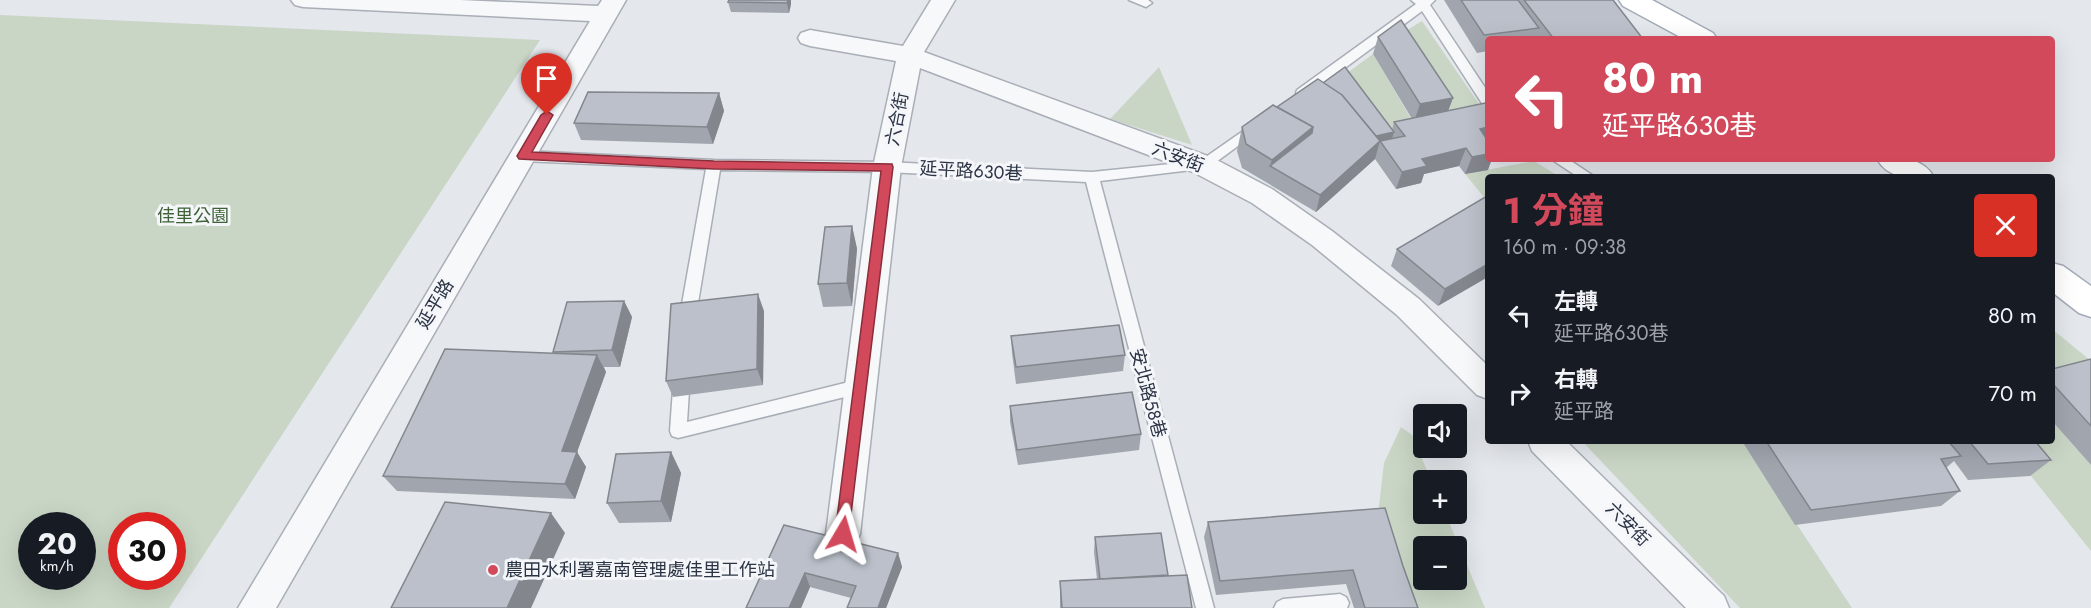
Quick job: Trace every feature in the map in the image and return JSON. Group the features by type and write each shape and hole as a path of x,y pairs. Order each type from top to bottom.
{"main road":[{"path":"1632,0 1698,36"},
{"path":"1896,162 1914,174"},
{"path":"2055,277 2091,304"}],"street":[{"path":"303,0 609,7"},
{"name":"六合街","path":"843,534 887,167 910,55 943,0"},
{"name":"延平路","path":"255,608 609,7"},
{"name":"六安街","path":"810,38 910,55 1203,165 1262,196 1322,238 1408,308 1485,383"},
{"name":"六安街","path":"1547,444 1711,608"}],"lane":[{"path":"1289,102 1423,1 1485,97"},
{"path":"1203,165 1270,116"},
{"name":"延平路630巷","path":"523,156 714,165 887,167 1092,177 1203,165"},
{"path":"1563,162 1583,174"},
{"path":"685,339 688,304 714,165"},
{"name":"安北路58巷","path":"1092,177 1205,608"},
{"path":"683,362 678,431 861,386"},
{"path":"1283,608 1340,603"}],"green space":[{"name":"佳里公園","path":"0,15 540,40 186,582 186,512 108,512 108,590 181,590 169,608 0,608"},
{"path":"1422,21 1485,113 1485,118 1389,140 1343,76 1373,54 1413,122 1396,37"},
{"path":"1159,67 1192,145 1110,119"},
{"path":"1536,162 1555,174 1485,174 1485,198 1465,174"},
{"path":"2055,331 2091,361 2055,379"},
{"path":"2055,424 2091,465 2091,551 2005,444 2055,444"},
{"path":"1401,427 1413,437 1413,458 1422,458 1427,470 1413,470 1413,524 1450,524 1455,536 1413,536 1413,590 1467,590 1467,565 1485,608 1405,608 1377,523 1384,463"},
{"path":"1585,444 1744,444 1852,608 1740,608"}],"building":[{"path":"729,0 788,0 787,3 728,2"},
{"path":"1461,0 1518,0 1539,28 1484,35"},
{"path":"1524,0 1613,0 1641,36 1552,36"},
{"path":"1401,20 1453,98 1420,104 1378,37"},
{"path":"1345,67 1394,132 1376,136 1342,95 1323,83"},
{"path":"1318,79 1342,95 1380,141 1320,195 1270,166 1312,133 1313,127 1277,107"},
{"path":"588,92 719,93 707,127 574,123"},
{"path":"1485,103 1485,128 1480,129 1485,136 1485,155 1472,157 1466,148 1422,159 1427,166 1402,172 1380,141 1405,136 1394,122"},
{"path":"1273,105 1313,127 1272,160 1246,144 1242,127"},
{"path":"1485,197 1485,266 1445,289 1397,249"},
{"path":"852,226 847,283 818,284 825,227"},
{"path":"758,294 757,369 666,381 671,304"},
{"path":"624,301 612,350 553,352 567,302"},
{"path":"1119,325 1125,355 1016,367 1011,336"},
{"path":"445,349 597,355 562,451 577,452 565,484 383,476"},
{"path":"2091,359 2091,426 2055,386 2055,368"},
{"path":"1132,392 1141,434 1017,450 1010,406"},
{"path":"1768,444 1951,444 1961,456 1941,459 1960,491 1811,510"},
{"path":"1971,444 2038,444 2051,460 1988,464"},
{"path":"671,452 661,501 607,503 616,454"},
{"name":"農田水利署嘉南管理處佳里工作站","path":"445,502 551,513 507,608 391,608"},
{"path":"1385,508 1418,608 1365,608 1353,570 1220,581 1208,522"},
{"path":"784,525 898,553 878,608 847,608 856,586 805,573 789,608 746,608"},
{"path":"1161,533 1168,575 1100,579 1095,537"},
{"path":"1187,575 1192,608 1062,608 1060,581"}],"place":[{"name":"農田水利署嘉南管理處佳里工作站","path":"493,570"}],"route":[{"path":"547,115 523,156 714,165 887,167 843,534"}]}
